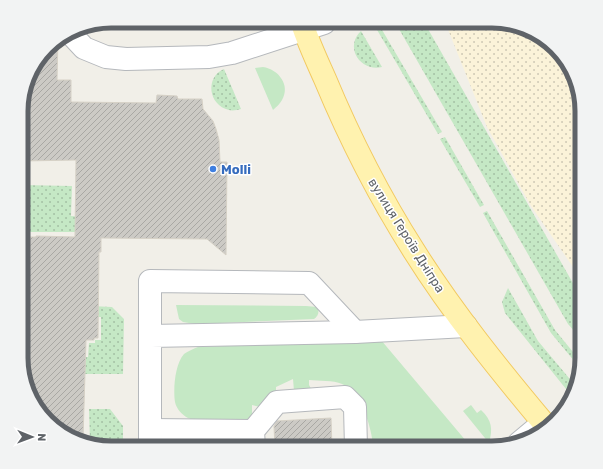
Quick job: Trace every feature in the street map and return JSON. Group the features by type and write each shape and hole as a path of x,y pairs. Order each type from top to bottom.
{"main road":[{"name":"вулиця Героїв Дніпра","path":"311,28 341,117 376,186 415,252 466,326 544,423"}],"lane":[{"path":"74,37 84,48 106,58 209,57 232,53 304,28"},
{"path":"355,332 309,283 150,281 150,439 254,439 277,402 346,397 355,407 356,441"},
{"path":"150,336 355,332 466,326"}],"green space":[{"path":"376,28 381,28 442,132 438,134"},
{"path":"398,28 427,28 575,287 575,332 568,324"},
{"path":"361,31 382,67 374,68 367,66 357,57 354,51 354,44 356,37"},
{"path":"255,68 268,68 278,74 284,83 285,89 282,100 273,110"},
{"path":"224,69 241,109 230,110 222,107 213,97 212,84 214,78"},
{"path":"445,137 484,205 480,207 440,139"},
{"path":"28,185 72,186 71,216 85,217 85,232 28,232"},
{"path":"487,211 555,330 575,354 575,362 551,333 483,213"},
{"path":"28,269 35,269 31,306 28,307"},
{"path":"508,288 538,341 572,381 568,392 505,313 502,302"},
{"path":"176,305 306,306 317,307 318,312 314,319 195,324 183,322 179,319"},
{"path":"91,306 112,307 124,319 123,374 82,374 82,357 88,357 89,343 95,343 95,340 101,340 101,317 91,317"},
{"path":"374,340 377,342 381,340 466,441 373,441 365,412 355,393 342,384 326,381 309,380 309,385 312,390 294,391 293,379 276,387 276,397 260,407 252,405 252,426 201,422 188,418 178,409 176,404 174,397 175,384 181,358 184,354 198,347"},
{"path":"471,405 477,413 481,410 485,414 491,425 489,441 487,441 463,411"},
{"path":"89,409 110,409 123,426 123,441 105,441 90,438"}],"sand":[{"path":"447,28 498,28 524,34 547,48 564,69 571,84 575,105 575,270 531,206 487,127"}],"building":[{"path":"58,47 57,80 71,80 71,102 156,103 157,95 177,96 178,99 202,99 203,109 213,121 216,129 219,140 220,162 227,162 226,255 207,239 101,238 101,252 99,252 98,338 94,338 94,340 86,340 83,436 69,430 48,413 34,390 28,364 30,237 75,237 76,160 28,161 28,111 32,84 39,69 48,56"},
{"path":"331,418 332,441 275,441 274,426 277,421"}],"place":[{"name":"Molli","path":"213,169"}]}
